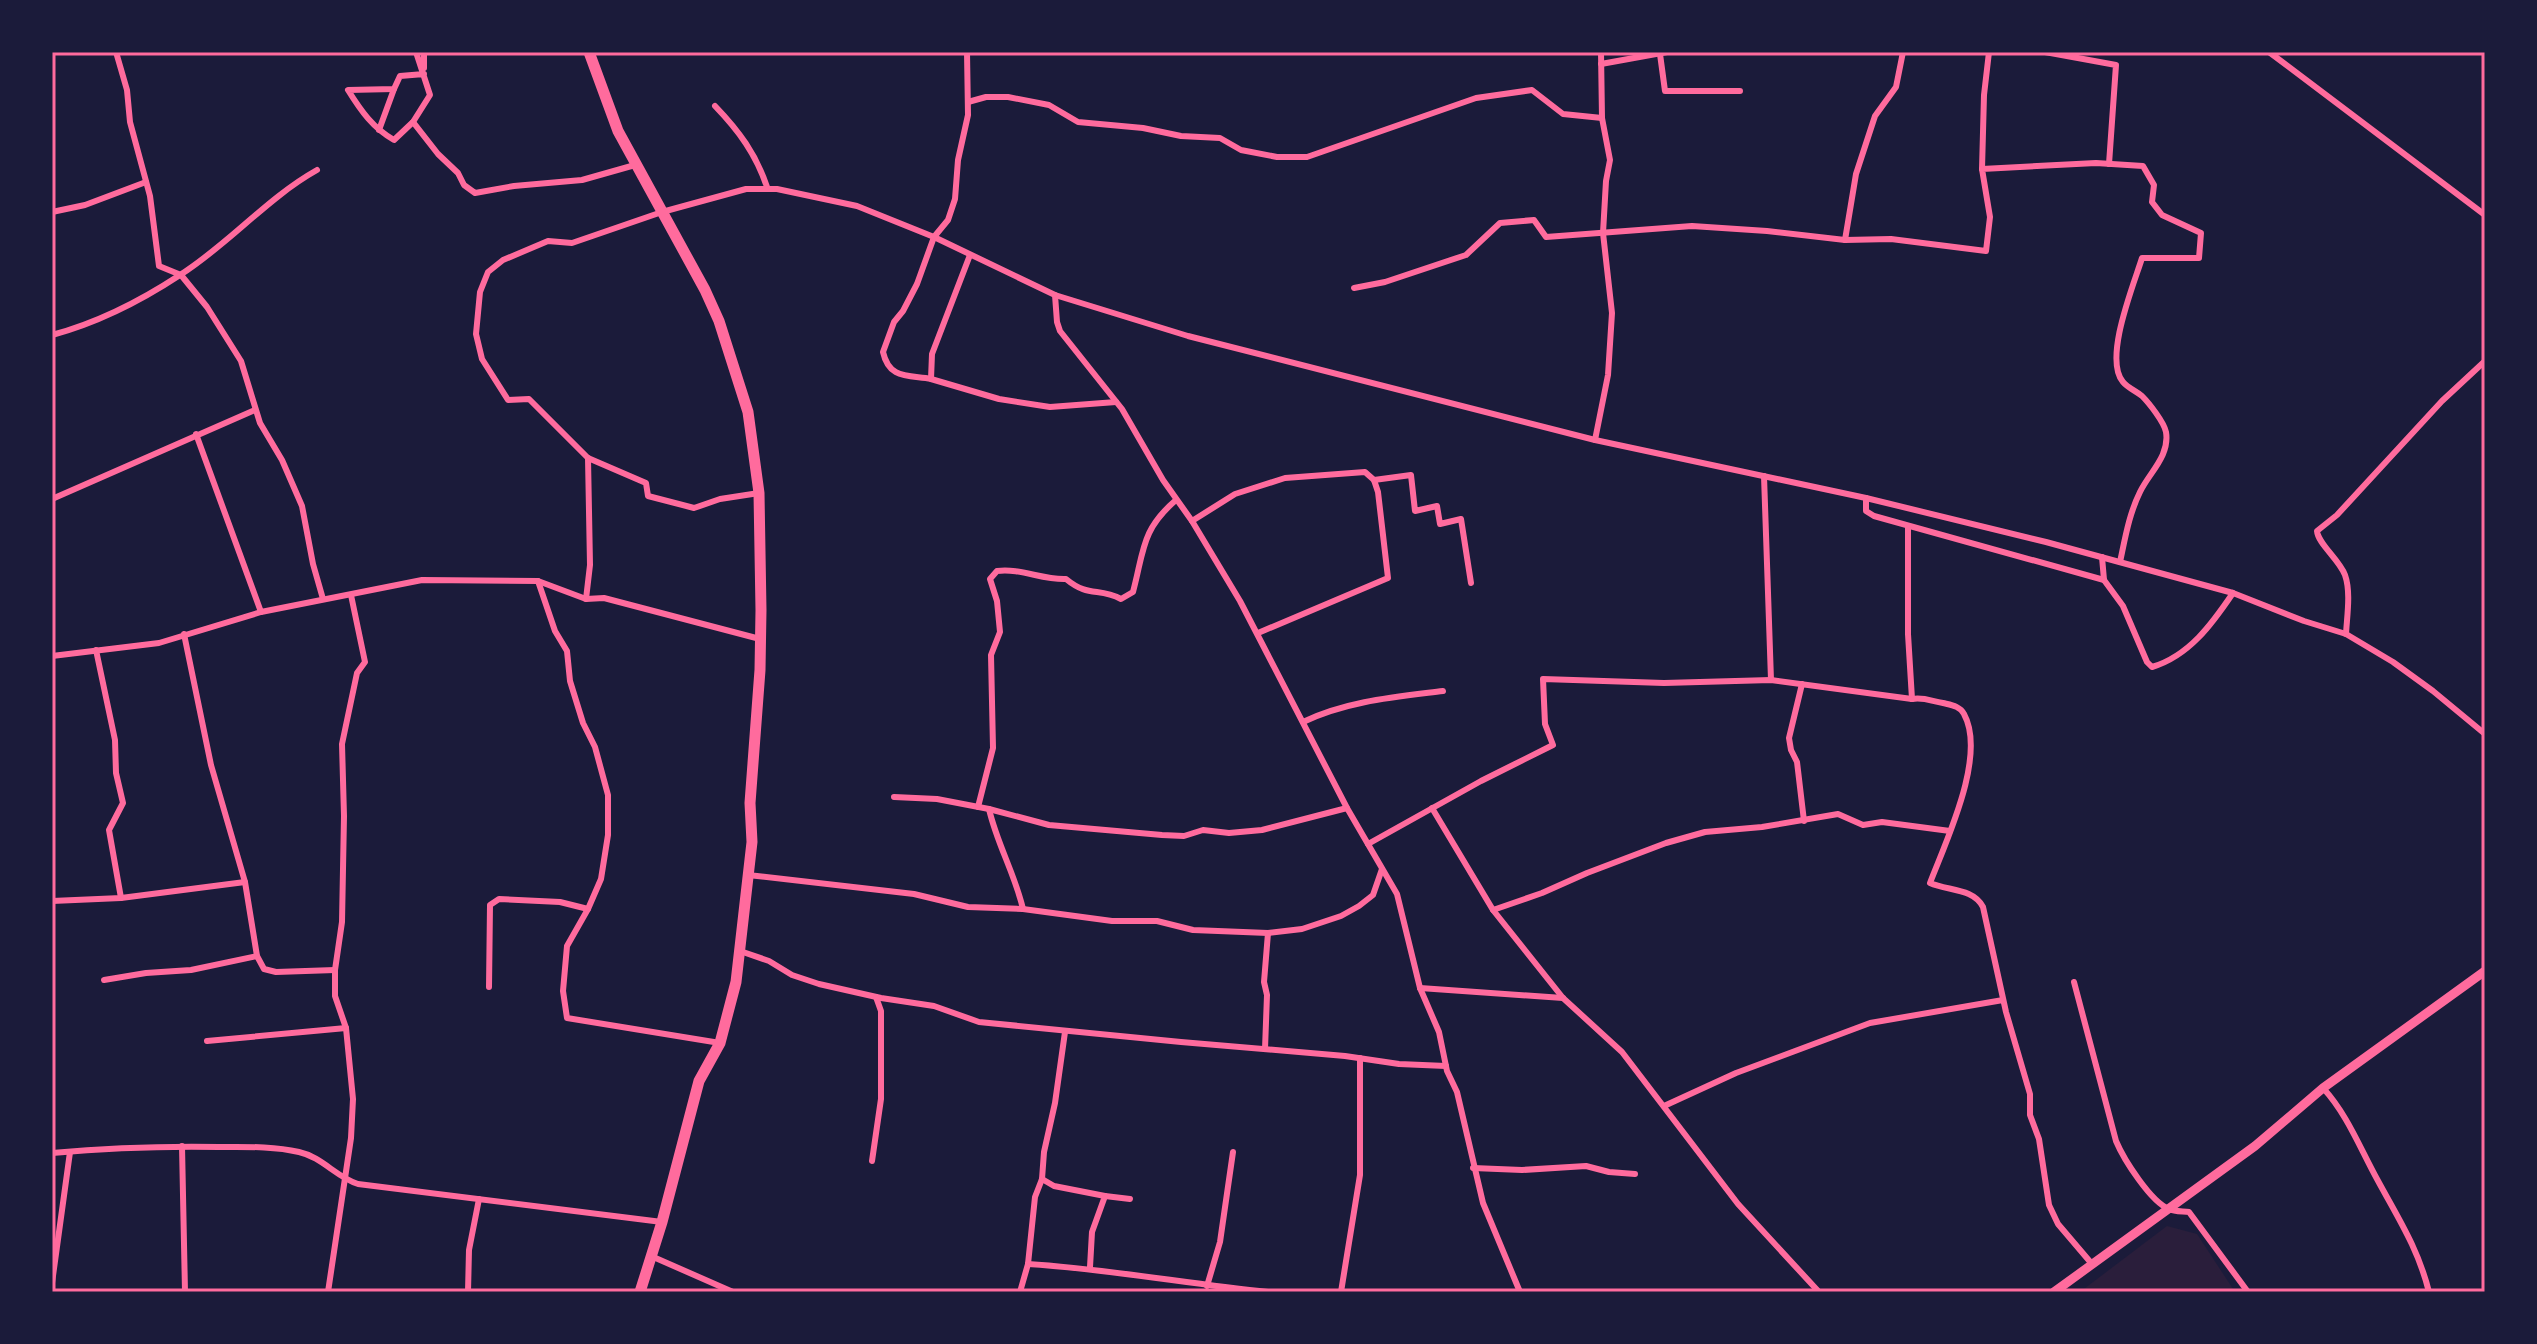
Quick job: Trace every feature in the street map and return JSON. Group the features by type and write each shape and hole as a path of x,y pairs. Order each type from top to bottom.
{"highway":[{"path":"589,52 618,131 705,290 731,352 748,412 759,493 760,639 750,803 752,842 736,982 720,1043 699,1081 640,1292"}],"main road":[{"path":"2054,1292 2255,1146 2323,1088 2485,971"}],"street":[{"path":"116,52 146,182 159,266 181,275 207,307 241,361 260,423 282,460 302,506 323,599"},
{"path":"394,89 348,90 362,113 394,140 413,122 430,95 416,52"},
{"path":"424,52 424,74"},
{"path":"967,52 968,102 955,199 948,220 934,237 917,284 894,322 883,352 890,370 999,399 1050,407 1116,402"},
{"path":"1595,440 1608,375 1612,313 1603,233 1610,160 1602,118 1601,52"},
{"path":"1845,240 1856,174 1875,116 1896,87 1903,52"},
{"path":"1354,288 1385,282 1466,255 1500,223 1534,220 1546,237 1692,226 1845,240 1891,239 1986,251 1990,217 1982,169 1984,95 1989,52"},
{"path":"2045,52 2116,65 2109,164"},
{"path":"2269,52 2485,215"},
{"path":"1601,64 1663,53 1665,91 1740,91"},
{"path":"379,130 400,76 424,74"},
{"path":"968,102 986,97 1008,97 1049,105 1078,122 1220,138 1241,150 1277,157 1307,157 1476,98 1532,90 1563,114 1602,118"},
{"path":"715,106 750,148 767,187"},
{"path":"413,122 438,154 458,173 464,185 475,193 582,180 635,165"},
{"path":"1982,169 2109,164 2143,166 2154,185 2152,202 2162,215 2201,233 2199,258 2142,258 2120,327 2117,367 2121,381 2144,398 2166,431 2164,451 2156,470 2141,489 2131,514 2120,562"},
{"path":"52,335 115,312 181,275 292,184 317,170"},
{"path":"52,212 85,205 146,182"},
{"path":"759,493 720,499 694,508 648,496 646,483 588,458 529,399 508,400 482,359 476,334 480,292 488,272 503,260 548,241 572,243 662,212 746,189 767,187 857,206 934,237 1055,295 1188,336 1595,440 1866,498 2233,593 2346,634 2423,684 2485,734"},
{"path":"931,379 932,354 970,255"},
{"path":"1055,295 1060,331 1116,402 1192,521 1258,633 1267,656 1347,808 1397,894 1420,988 1439,1032 1446,1066 1457,1092 1483,1203 1520,1292"},
{"path":"2346,634 2346,577 2332,553 2317,537 2317,531 2337,515 2442,401 2485,361"},
{"path":"52,499 255,410"},
{"path":"196,434 261,612"},
{"path":"586,599 590,565 588,458"},
{"path":"1192,521 1235,494 1285,478 1365,472 1374,480 1388,578 1258,633"},
{"path":"1374,480 1411,475 1415,511 1437,506 1440,524 1461,519 1471,583"},
{"path":"1764,476 1771,680"},
{"path":"1866,498 1866,511 1874,516 2104,580"},
{"path":"978,807 993,748 991,655 1000,632 997,601 990,579 997,571 1014,569 1048,580 1066,579 1080,591 1111,594 1121,599 1133,592 1138,559 1150,528 1176,500"},
{"path":"1908,526 1908,634 1912,699"},
{"path":"2102,557 2104,580 2123,606 2152,667 2176,656 2196,640 2233,593"},
{"path":"52,656 159,643 261,612 422,580 538,581 586,599 604,598 760,639"},
{"path":"538,581 555,631 567,651 570,681 608,795 607,852 601,879 567,946 563,991 567,1018 720,1043"},
{"path":"328,1292 351,1138 353,1099 346,1028 335,996 335,970 342,922 342,744 357,673 365,662 351,595"},
{"path":"184,634 211,765 245,882 257,956 264,969 276,972 335,970"},
{"path":"96,650 115,740 116,773 123,803 109,830 121,898"},
{"path":"1368,844 1553,745 1545,724 1543,679 1664,683 1771,680 1912,699 1925,698 1952,705 1964,713 1970,758 1966,787 1930,883 1978,898 1987,919 2003,1000 2030,1094 2030,1115 2039,1139 2049,1205 2058,1224 2092,1264"},
{"path":"1802,684 1789,738 1797,762 1804,821"},
{"path":"1303,722 1324,712 1370,701 1443,691"},
{"path":"894,797 937,799 1049,825 1184,836 1203,830 1229,833 1262,830 1347,808"},
{"path":"1432,808 1493,910 1563,998 1622,1052 1738,1204 1819,1292"},
{"path":"989,809 1017,882 1023,909"},
{"path":"1493,910 1691,835 1838,814 1863,825 1882,822 1950,831"},
{"path":"748,875 914,894 968,907 1023,909 1112,921 1157,921 1193,930 1268,933 1302,929 1350,911 1373,895 1382,869"},
{"path":"52,901 121,898 245,882"},
{"path":"489,987 490,905 495,901 560,902 588,909"},
{"path":"1265,1049 1267,995 1264,982 1268,933"},
{"path":"740,950 769,961 792,975 876,997 934,1006 979,1022 1399,1064 1446,1066"},
{"path":"104,980 191,970 257,956"},
{"path":"2074,982 2122,1155 2139,1181 2168,1209 2189,1212 2248,1292"},
{"path":"1420,988 1563,998"},
{"path":"872,1161 881,1099 881,1011 876,997"},
{"path":"1664,1106 1736,1073 1870,1023 2003,1000"},
{"path":"207,1041 346,1028"},
{"path":"1020,1292 1028,1264 1035,1197 1042,1179 1065,1032"},
{"path":"1341,1292 1360,1175 1360,1058"},
{"path":"2323,1088 2337,1104 2377,1181 2406,1228 2429,1292"},
{"path":"52,1153 149,1146 258,1147 301,1152 324,1164 344,1180 358,1184 662,1222"},
{"path":"182,1146 185,1292"},
{"path":"52,1283 70,1152"},
{"path":"1207,1286 1220,1242 1233,1152"},
{"path":"1473,1168 1522,1170 1586,1166 1635,1174"},
{"path":"1042,1179 1054,1186 1130,1199"},
{"path":"1090,1267 1092,1232 1105,1196"},
{"path":"468,1292 469,1250 479,1199"},
{"path":"651,1256 681,1266 733,1292"},
{"path":"1028,1264 1090,1267 1207,1286 1268,1292"}],"shaded area":[{"path":"2167,1226 2197,1234 2235,1292 2080,1292"}]}
